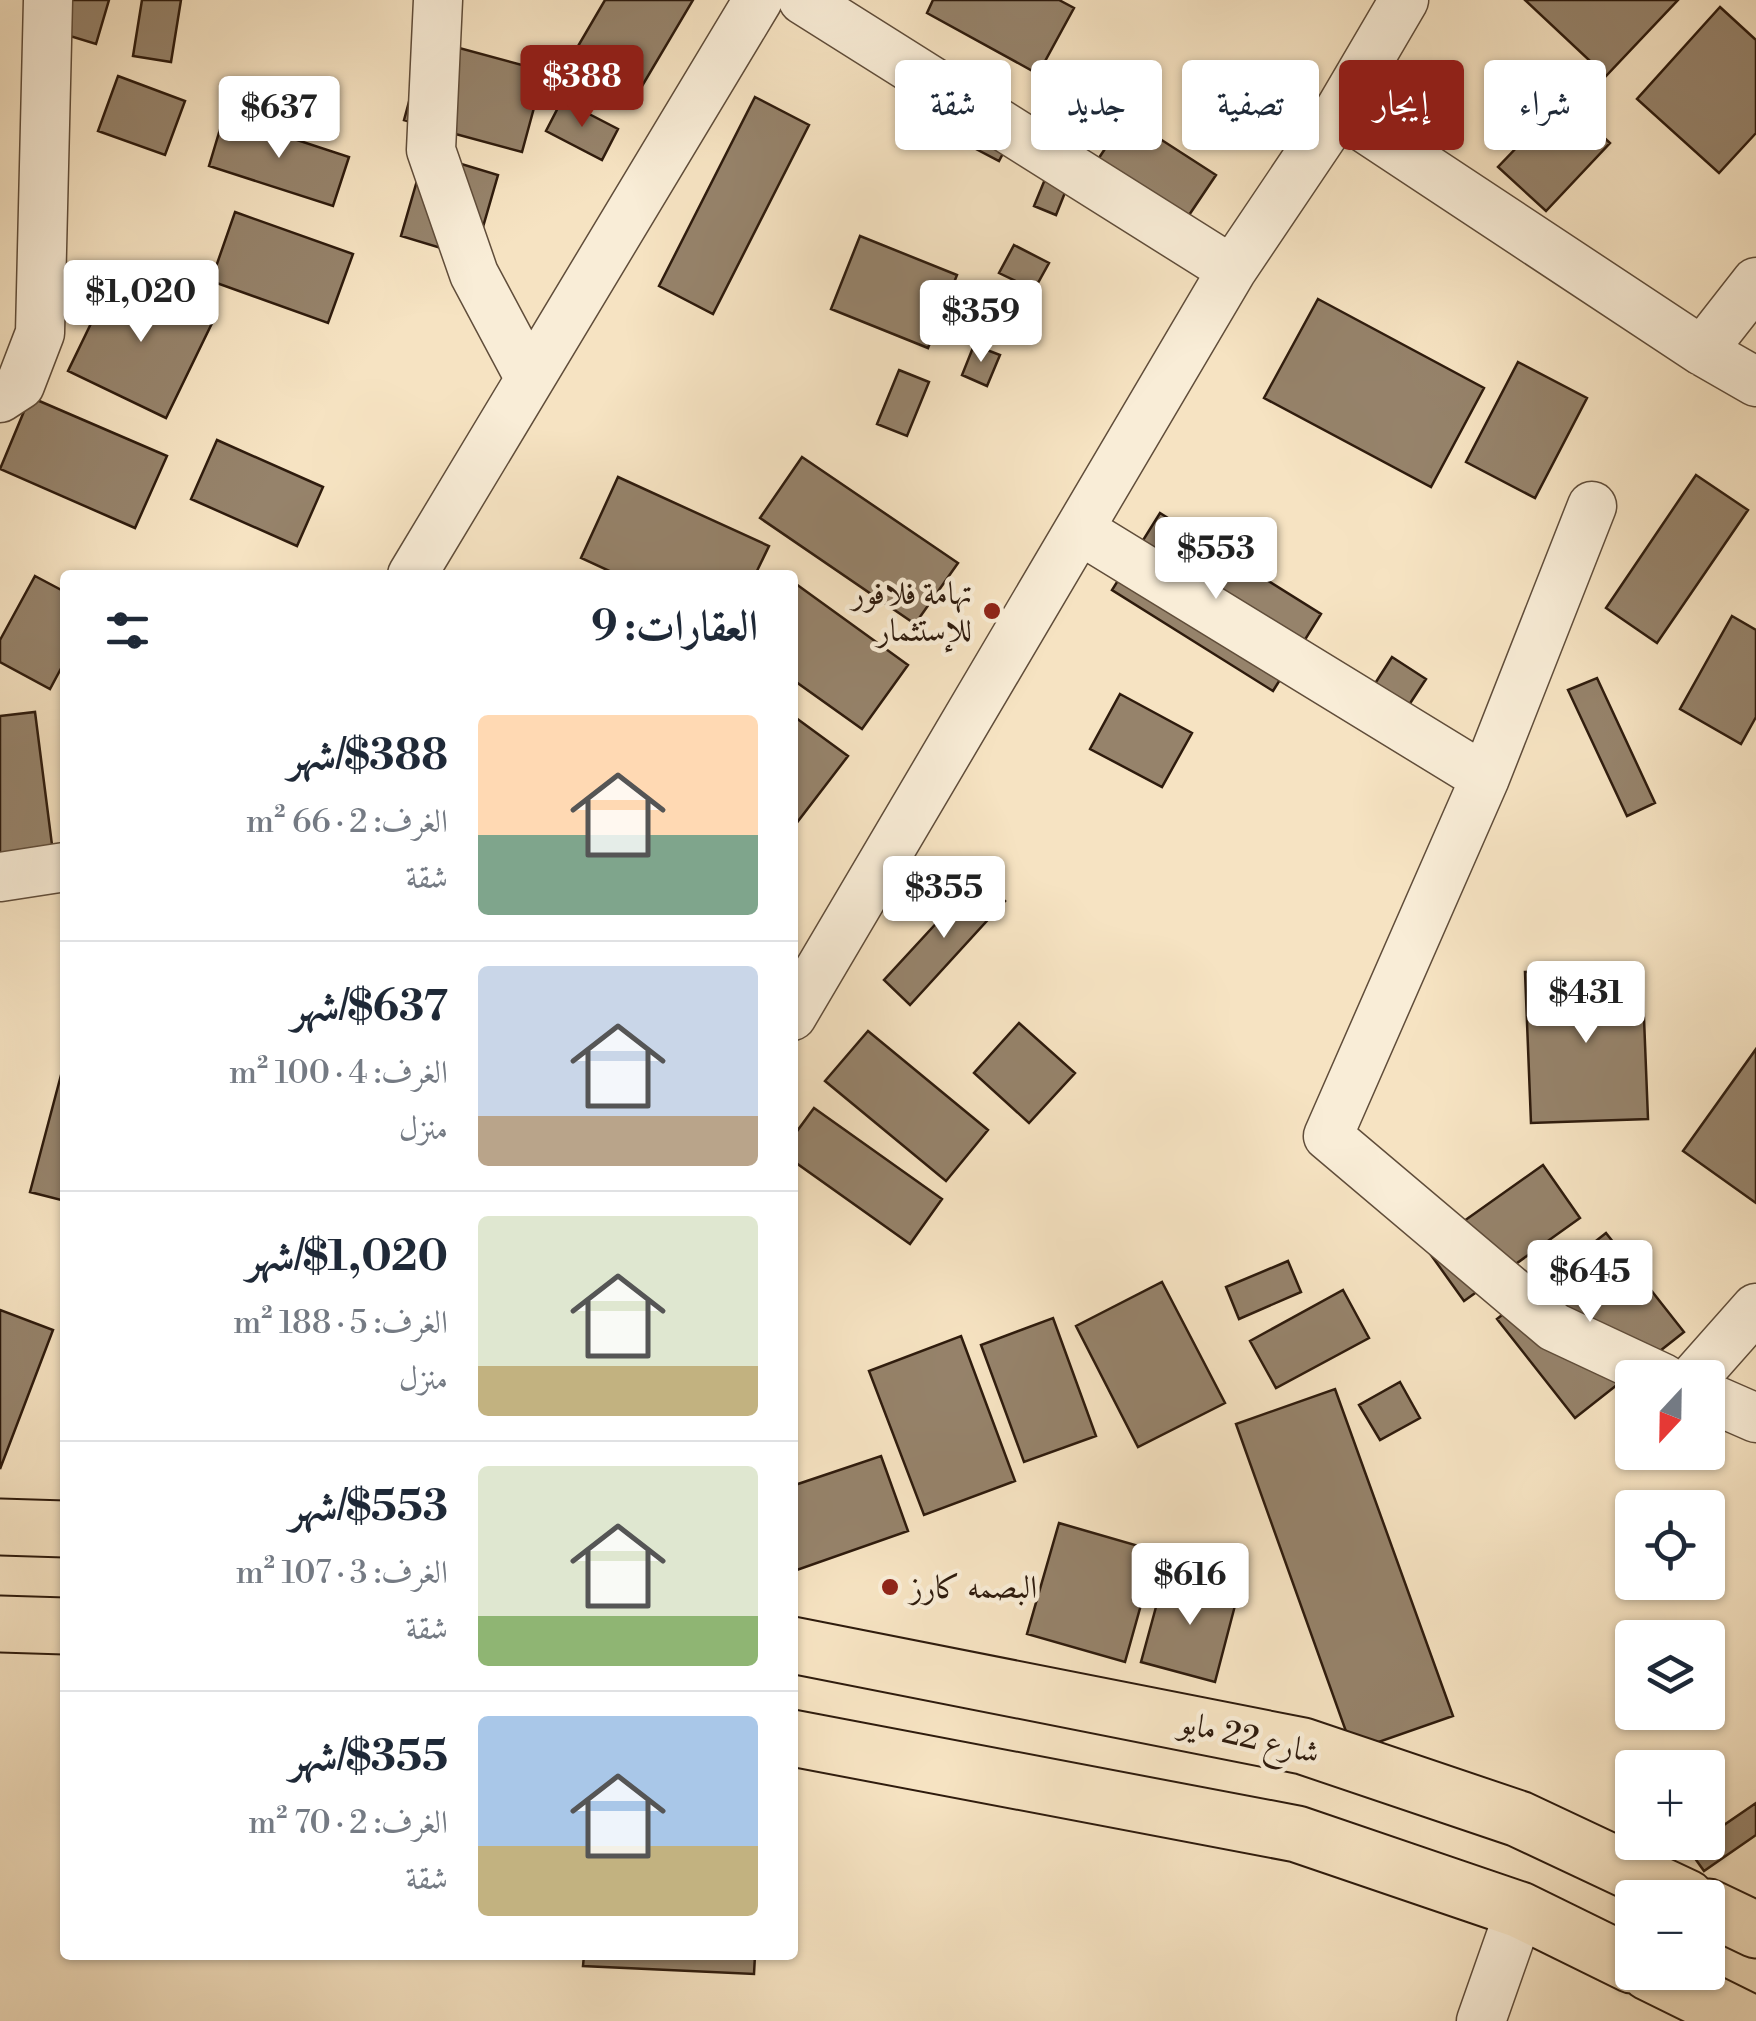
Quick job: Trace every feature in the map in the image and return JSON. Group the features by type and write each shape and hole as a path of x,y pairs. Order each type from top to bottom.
{"main road":[{"path":"0,1526 60,1529"},
{"path":"798,1610 848,1656"},
{"path":"0,1624 60,1626"},
{"name":"شارع 22 مايو","path":"798,1646 1304,1746 1519,1818 1649,1880"},
{"path":"798,1739 1298,1834 1520,1910 1615,1957"},
{"path":"1725,1915 1756,1930"},
{"path":"1684,1990 1747,2021"}],"street":[{"path":"0,398 20,385 40,332 48,0"},
{"path":"438,0 430,150 474,274 530,379"},
{"path":"415,570 758,0"},
{"path":"803,0 1232,270"},
{"path":"1369,60 1404,0"},
{"path":"798,1006 1232,270 1339,111"},
{"path":"1398,150 1702,351 1756,382"},
{"path":"1702,351 1756,282"},
{"path":"1592,506 1485,778 1328,1136 1554,1327 1625,1360"},
{"path":"1080,530 1485,778"},
{"path":"0,877 60,868"},
{"path":"1710,1360 1756,1308"},
{"path":"1725,1404 1756,1418"},
{"path":"1482,2021 1520,1910"}],"building":[{"path":"70,0 109,0 96,44 60,33"},
{"path":"142,0 181,0 171,62 133,56"},
{"path":"605,0 693,0 629,108 564,70"},
{"path":"933,0 1059,0 1074,8 1046,60 1031,60 1031,70 927,13"},
{"path":"1525,0 1678,0 1606,76 1606,60 1589,60"},
{"path":"1720,7 1756,40 1756,133 1719,173 1637,99"},
{"path":"426,39 544,71 522,152 404,120"},
{"path":"118,76 185,101 165,155 98,131"},
{"path":"755,97 809,125 713,314 659,286"},
{"path":"562,100 618,129 602,160 546,131"},
{"path":"1011,106 1024,113 1011,138"},
{"path":"224,116 349,157 333,206 209,166"},
{"path":"1162,140 1216,175 1179,230 1089,173 1104,150 1162,150"},
{"path":"978,150 1005,150 999,161"},
{"path":"1057,150 1082,150 1056,215 1034,206"},
{"path":"1514,150 1603,150 1546,211 1498,167"},
{"path":"425,153 498,175 474,258 401,236"},
{"path":"235,212 353,254 328,323 211,281"},
{"path":"860,236 957,275 928,348 831,309"},
{"path":"1014,245 1049,263 1034,290 999,273"},
{"path":"116,272 214,319 166,418 68,371"},
{"path":"1318,299 1484,388 1431,487 1264,398"},
{"path":"974,345 1000,355 987,386 962,375"},
{"path":"1518,362 1587,398 1535,498 1466,462"},
{"path":"899,370 929,382 907,436 877,424"},
{"path":"30,397 167,456 135,528 0,469"},
{"path":"217,440 323,487 297,546 191,499"},
{"path":"802,457 958,563 915,624 760,518"},
{"path":"1696,475 1748,510 1657,643 1606,608"},
{"path":"618,477 769,546 757,570 607,570 581,558"},
{"path":"1160,513 1321,614 1273,691 1112,590"},
{"path":"35,576 60,589 60,670 50,689 0,662 0,640"},
{"path":"798,585 908,665 862,729 798,683"},
{"path":"1732,616 1756,630 1756,717 1741,744 1680,709"},
{"path":"1392,657 1426,679 1384,743 1351,721"},
{"path":"1597,678 1655,803 1627,816 1568,690"},
{"path":"1120,694 1192,733 1162,787 1090,749"},
{"path":"35,712 57,884 0,891 0,716"},
{"path":"798,719 848,756 798,821"},
{"path":"979,877 1005,901 910,1005 884,980"},
{"path":"1642,968 1648,1119 1531,1123 1525,972"},
{"path":"1019,1023 1075,1073 1029,1123 974,1073"},
{"path":"868,1031 988,1130 946,1181 825,1081"},
{"path":"1756,1049 1756,1203 1683,1151"},
{"path":"60,1079 60,1200 30,1192"},
{"path":"814,1108 942,1199 910,1244 798,1164 798,1130"},
{"path":"1543,1165 1580,1218 1464,1301 1426,1248"},
{"path":"1606,1233 1684,1332 1649,1360 1615,1360 1615,1386 1575,1418 1497,1319"},
{"path":"1288,1261 1301,1292 1239,1319 1226,1287"},
{"path":"1162,1282 1225,1403 1138,1447 1076,1326"},
{"path":"1343,1290 1369,1338 1276,1388 1250,1341"},
{"path":"0,1310 53,1330 0,1469"},
{"path":"1053,1318 1096,1436 1024,1462 981,1345"},
{"path":"961,1336 1015,1481 924,1515 869,1371"},
{"path":"1400,1382 1420,1418 1380,1440 1359,1405"},
{"path":"1335,1389 1453,1716 1353,1751 1236,1424"},
{"path":"881,1456 908,1531 798,1570 798,1484"},
{"path":"1059,1523 1156,1551 1125,1662 1027,1634"},
{"path":"1165,1574 1238,1594 1215,1682 1141,1662"},
{"path":"1756,1803 1756,1835 1725,1856 1725,1824"},
{"path":"1696,1860 1720,1860 1704,1871"},
{"path":"584,1960 755,1960 754,1974 583,1966"}],"place":[{"name":"تهامة فلافور للإستثمار","path":"992,611"},
{"name":"البصمه كارز","path":"890,1587"}]}
